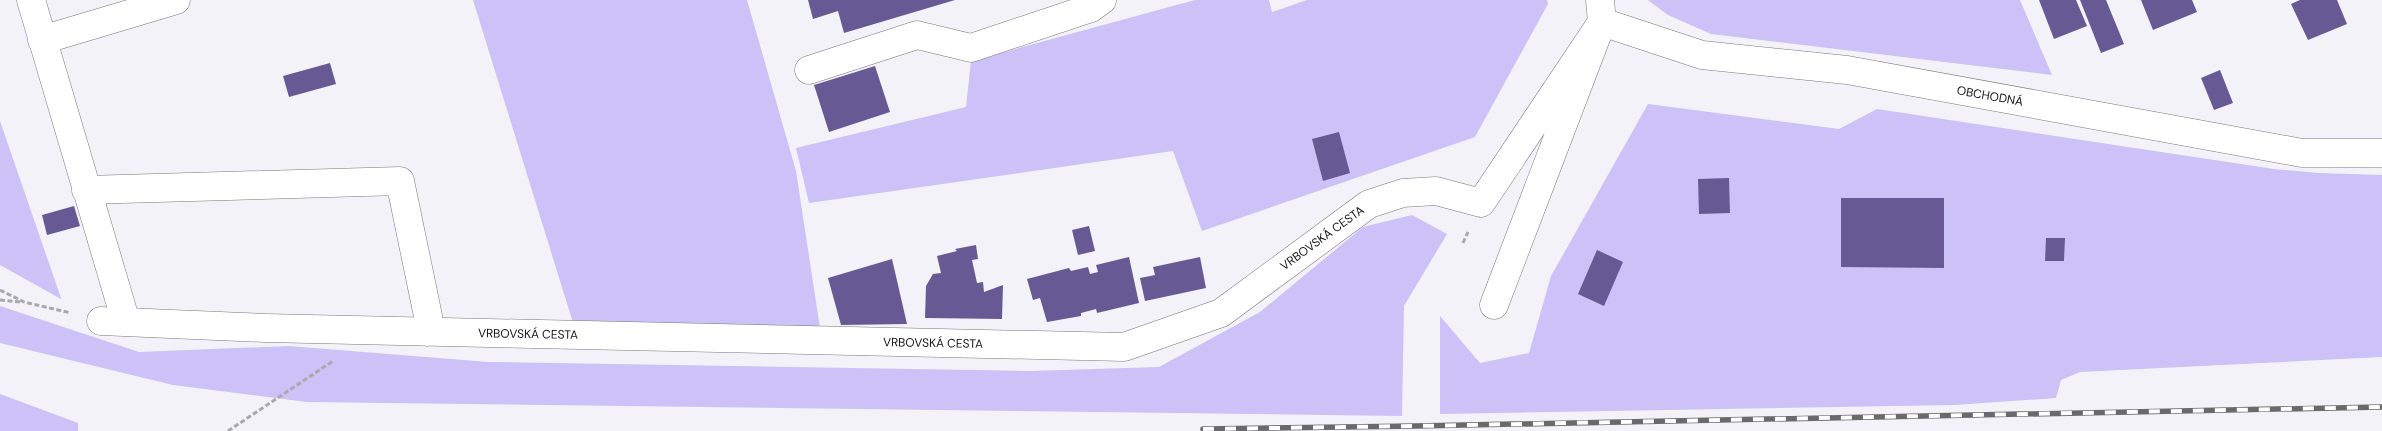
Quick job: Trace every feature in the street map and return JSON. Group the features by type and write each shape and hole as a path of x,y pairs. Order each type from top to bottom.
{"street":[{"path":"31,0 86,190 113,321"},
{"path":"42,40 176,0"},
{"path":"809,70 917,35 971,48 1091,8 1102,0"},
{"path":"1494,305 1601,11"},
{"name":"OBCHODNÁ","path":"1601,11 1702,54 1847,70 2302,153 2382,153"},
{"name":"VRBOVSKÁ CESTA","path":"113,321 265,328 1124,347 1221,313 1369,204 1403,193 1436,191 1481,203 1601,11"},
{"path":"86,190 400,181 428,316 426,332"}],"path":[{"path":"0,290 24,302"},
{"path":"0,300 24,302 113,321"},
{"path":"228,431 340,357"}],"shaded area":[{"path":"473,0 747,0 796,171 820,328 574,326"},
{"path":"1195,0 1269,0 1272,12 1307,0 1547,0 1548,4 1475,137 1202,231 1173,151 809,203 796,148 966,107 971,61"},
{"path":"1648,0 2020,0 2052,75 1711,34 1668,15"},
{"path":"1648,104 1839,129 1877,109 2274,169 2318,173 2382,175 2382,357 2080,372 2061,380 2056,398 1954,405 1440,414 1440,316 1480,363 1529,353 1551,276"},
{"path":"0,121 61,298 61,299 0,265"},
{"path":"1412,215 1447,234 1404,306 1402,416 307,402 173,385 0,343 0,306 139,352 289,346 488,362 1030,371 1159,367 1260,312 1363,227"},
{"path":"0,394 78,423 78,431 0,431"}],"building":[{"path":"808,0 955,0 844,33 838,11 813,19"},
{"path":"2039,0 2076,0 2087,26 2054,39"},
{"path":"2080,0 2106,0 2124,44 2101,53"},
{"path":"2141,0 2192,0 2197,12 2153,30"},
{"path":"2300,0 2337,0 2347,24 2308,40 2291,4"},
{"path":"330,63 336,84 289,97 283,76"},
{"path":"875,66 890,112 829,132 814,85"},
{"path":"2220,70 2233,103 2214,110 2201,78"},
{"path":"1339,132 1350,173 1323,181 1312,139"},
{"path":"1729,178 1730,213 1699,214 1698,179"},
{"path":"1841,198 1944,198 1944,268 1841,267"},
{"path":"74,206 80,226 47,235 42,215"},
{"path":"1089,226 1095,251 1078,255 1072,230"},
{"path":"2046,238 2065,238 2064,261 2045,261"},
{"path":"976,245 978,259 972,260 977,283 983,282 984,292 1003,285 1002,319 925,318 926,286 933,274 941,273 937,256 957,251 955,249"},
{"path":"1597,250 1623,262 1604,306 1578,294"},
{"path":"1129,257 1139,303 1097,313 1096,309 1081,313 1081,316 1047,322 1040,298 1033,300 1027,279 1069,268 1071,271 1088,267 1090,274 1098,272 1096,265"},
{"path":"1200,257 1206,288 1145,301 1140,278 1155,275 1153,267"},
{"path":"892,259 907,324 841,325 828,278"}],"railway":[{"path":"1203,429 2382,407"}]}
